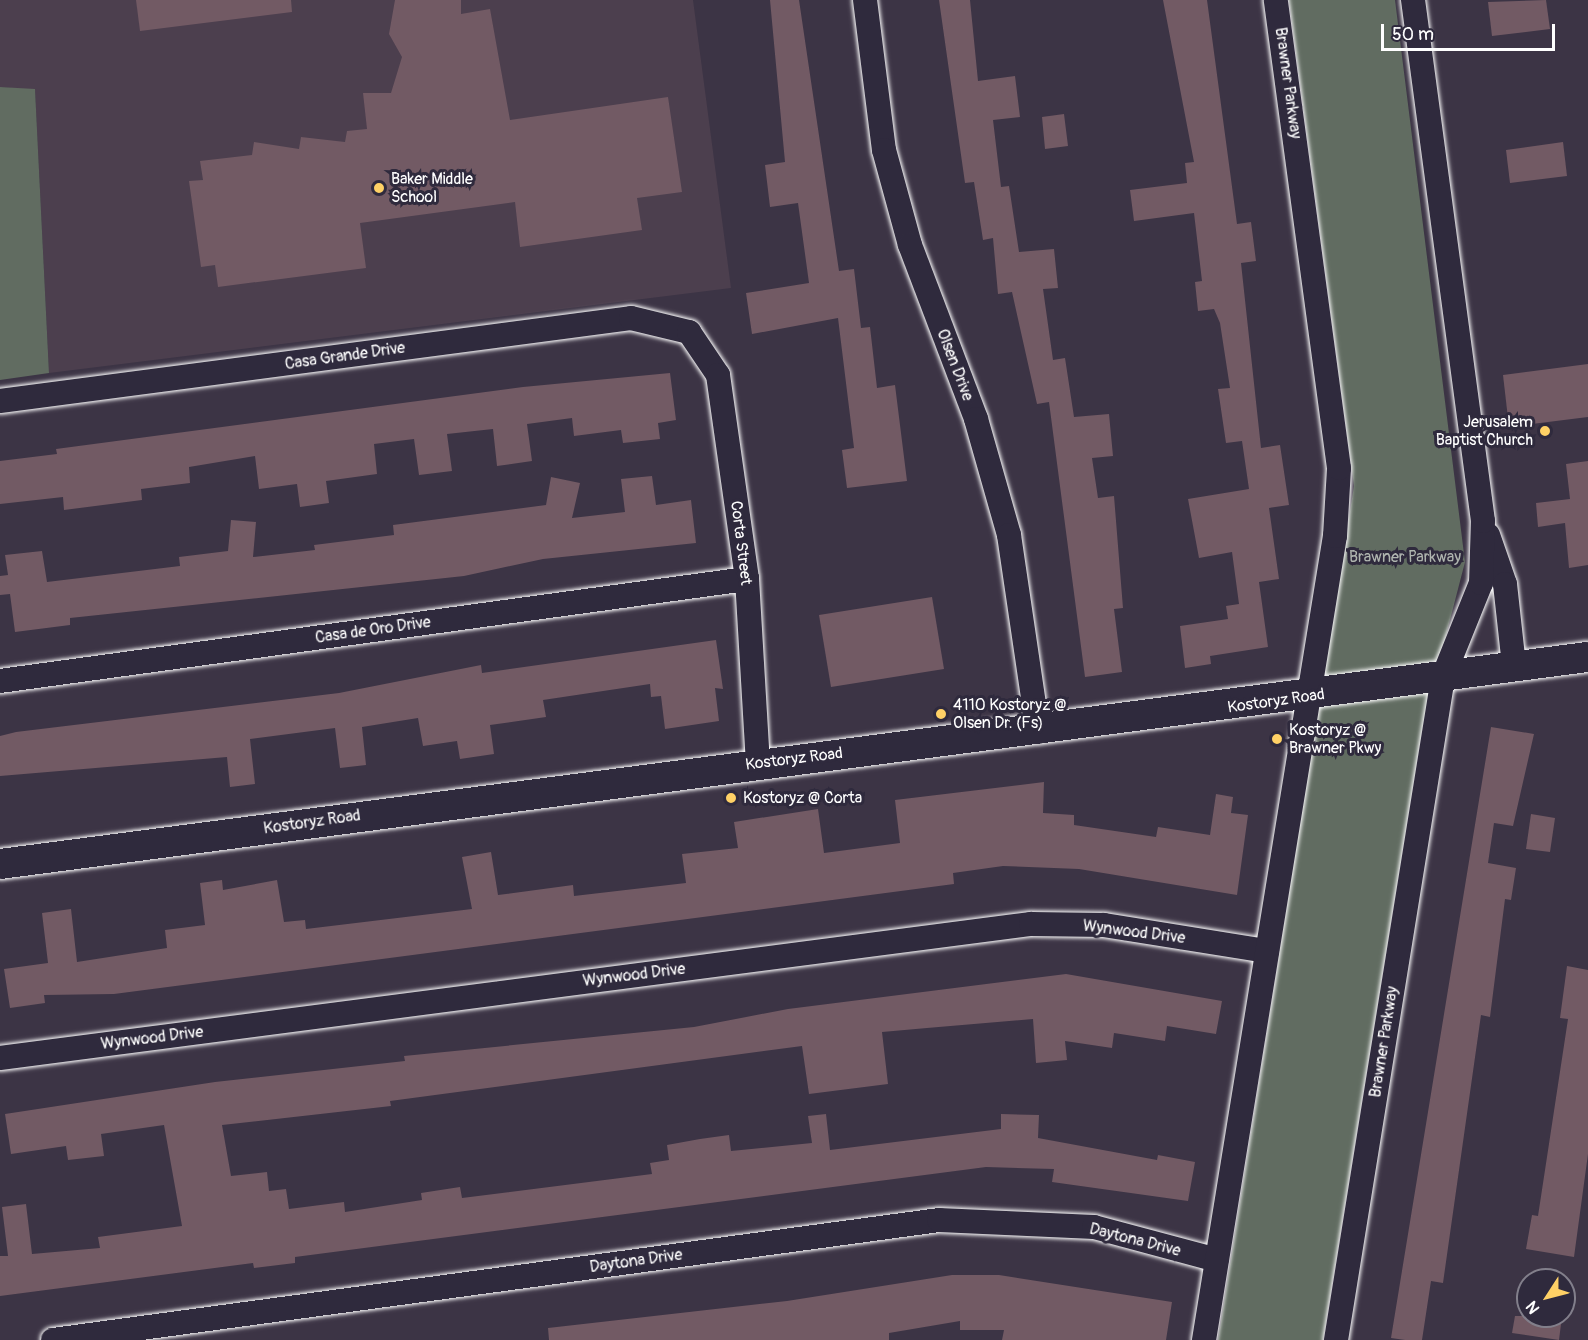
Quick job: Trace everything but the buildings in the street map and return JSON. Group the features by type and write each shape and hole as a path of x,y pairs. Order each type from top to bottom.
{"main road":[{"name":"Kostoryz Road","path":"0,864 758,763 1038,732 1308,697 1588,657"}],"street":[{"name":"Olsen Drive","path":"865,0 884,150 910,245 976,419 1010,535 1038,732"},
{"name":"Brawner Parkway","path":"1204,1340 1335,536 1339,468 1276,0"},
{"name":"Brawner Parkway","path":"1336,1340 1443,677 1481,583 1483,521 1413,0"},
{"name":"Casa Grande Drive","path":"0,401 631,318 689,332"},
{"name":"Corta Street","path":"689,332 718,375 747,579 758,763"},
{"path":"1483,521 1505,584 1514,666"},
{"name":"Casa de Oro Drive","path":"0,681 747,579"},
{"name":"Wynwood Drive","path":"0,1058 1031,924 1104,925 1267,951"},
{"name":"Daytona Drive","path":"53,1340 939,1220 1094,1227 1217,1260"}],"shaded area":[{"name":"Baker Middle School","path":"0,0 693,0 731,288 49,373 35,90 0,87"}],"green space":[{"name":"Brawner Parkway","path":"1289,0 1395,0 1465,562 1423,724 1323,1340 1218,1340 1354,486"},
{"path":"0,87 35,89 49,373 0,380"}],"place":[{"name":"Baker Middle School","path":"379,188"},
{"name":"Jerusalem Baptist Church","path":"1545,431"},
{"name":"4110 Kostoryz @ Olsen Dr. (Fs)","path":"941,714"},
{"name":"Kostoryz @ Brawner Pkwy","path":"1277,739"},
{"name":"Kostoryz @ Corta","path":"731,798"}]}
